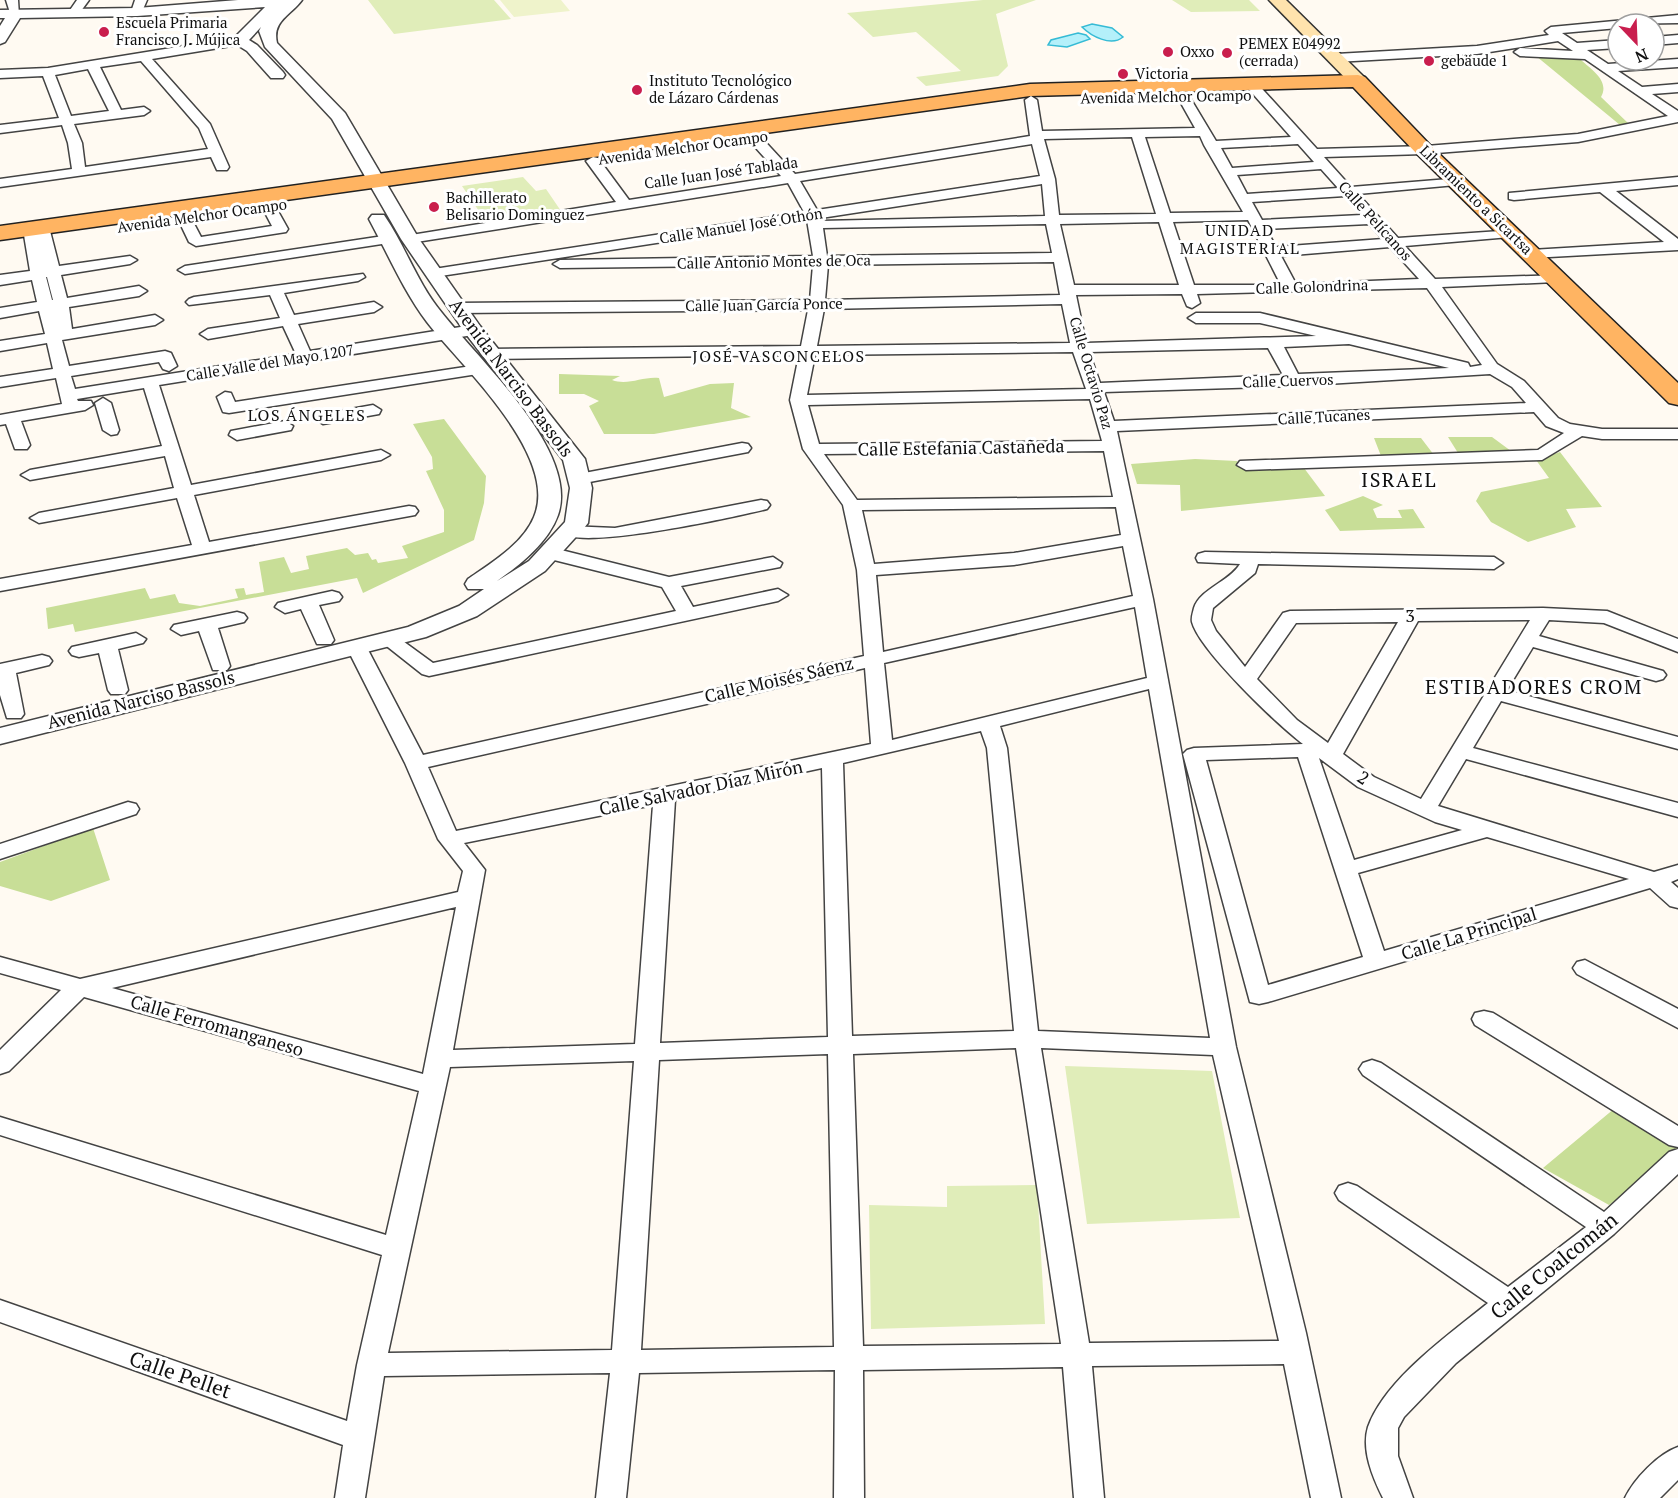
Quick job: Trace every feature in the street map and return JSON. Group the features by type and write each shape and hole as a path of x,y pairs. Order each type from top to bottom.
{"main road":[{"name":"Libramiento a Sicartsa","path":"1277,0 1336,58 1422,149 1678,397"},
{"name":"Avenida Melchor Ocampo","path":"0,244 37,233 691,141 1030,90 1363,87"},
{"name":"Avenida Melchor Ocampo","path":"0,233 37,233 185,219 269,207 369,187 592,161 691,141 753,137 1031,100 1184,96 1254,89"}],"street":[{"path":"7,13 79,6 285,3"},
{"path":"7,13 192,14 285,3"},
{"path":"0,74 48,72 93,66 239,41 285,3"},
{"name":"Avenida Narciso Bassols","path":"270,56 267,31 285,3"},
{"path":"0,39 7,13"},
{"path":"1477,50 1606,26"},
{"path":"1556,34 1606,67"},
{"name":"Avenida Narciso Bassols","path":"0,736 417,632 468,611 537,567 576,523 581,488 574,459 512,396 484,362 450,334 418,295 400,239 369,187 270,56 239,41"},
{"path":"1577,47 1606,45"},
{"path":"1336,58 1477,50 1590,56"},
{"path":"144,57 204,128 222,167"},
{"path":"93,66 117,114"},
{"path":"48,72 75,143 79,171"},
{"path":"1614,72 1678,118"},
{"path":"1640,91 1678,88"},
{"name":"Calle Pelícanos","path":"1254,89 1431,283 1487,369 1518,384 1552,422 1602,434 1678,434"},
{"path":"1184,96 1244,198 1291,289"},
{"name":"Calle Octavio Paz","path":"1031,100 1037,137 1048,179 1052,219 1079,346 1108,426 1143,599 1224,1047 1292,1333 1294,1352 1326,1498"},
{"path":"0,129 144,111"},
{"path":"1314,153 1422,149 1578,138 1678,118"},
{"path":"1137,132 1188,291 1203,346"},
{"name":"Calle Juan José Tablada","path":"185,270 793,180 1037,137 1137,132 1204,132"},
{"path":"753,137 793,180 814,219 821,263 817,305 798,400 812,449 852,505 866,570 876,658 882,748"},
{"path":"1211,145 1301,140"},
{"path":"0,183 216,152"},
{"path":"592,161 625,204"},
{"path":"1228,171 1325,165"},
{"name":"Calle Manuel José Othón","path":"434,273 814,219 1048,179"},
{"path":"1244,198 1456,181"},
{"path":"1514,196 1678,181"},
{"path":"1605,189 1678,246"},
{"path":"814,219 1163,217 1255,220 1374,219"},
{"path":"37,233 75,401"},
{"path":"1271,252 1510,233"},
{"name":"Avenida Narciso Bassols","path":"400,239 434,273 458,308 472,330 484,362"},
{"path":"1531,254 1678,246"},
{"name":"Calle Antonio Montes de Oca","path":"487,265 821,263 1060,257"},
{"path":"0,280 46,273 134,274 54,304 0,313"},
{"path":"194,300 275,290 357,275"},
{"name":"Calle Golondrina","path":"1069,295 1556,278"},
{"path":"275,290 305,357"},
{"name":"Calle Juan García Ponce","path":"458,308 817,305 1069,295"},
{"path":"208,335 374,307"},
{"path":"1196,318 1260,318 1487,369"},
{"path":"0,346 156,321"},
{"name":"Calle Valle del Mayo 1207","path":"75,401 305,357 472,330"},
{"path":"225,397 229,408 333,392 484,362 808,350 1275,345 1352,339"},
{"path":"1275,345 1294,381"},
{"path":"0,382 165,356 169,366"},
{"name":"Calle Cuervos","path":"798,400 1094,391 1487,369"},
{"path":"21,445 6,419 75,401 103,403 152,388 202,548"},
{"path":"333,392 344,416"},
{"name":"Avenida Narciso Bassols","path":"7,716 393,623 459,596 505,566 531,540 549,508 549,476 512,396"},
{"path":"103,403 111,430"},
{"path":"252,404 260,431"},
{"name":"Calle Tucanes","path":"1108,426 1540,407"},
{"path":"323,419 372,410"},
{"path":"237,435 285,426"},
{"path":"1246,465 1542,456 1579,430"},
{"name":"Calle Estefania Castañeda","path":"812,449 1111,446"},
{"path":"579,479 741,448"},
{"path":"30,474 171,450"},
{"path":"38,517 381,454"},
{"path":"852,505 1123,502"},
{"path":"568,531 615,533 761,505"},
{"path":"0,585 409,511"},
{"path":"866,570 1014,559 1131,539"},
{"path":"549,553 669,583 773,563"},
{"path":"1204,558 1250,561 1494,563"},
{"name":"2","path":"1250,561 1248,569 1204,606 1200,620 1207,633 1246,680 1290,724 1366,782 1443,817 1654,879"},
{"path":"724,573 737,604"},
{"path":"669,583 688,614"},
{"path":"389,640 429,670 778,596"},
{"path":"285,607 332,597"},
{"name":"Calle Moisés Sáenz","path":"416,763 1143,599"},
{"path":"308,602 324,640"},
{"path":"1426,808 1543,614"},
{"name":"3","path":"1246,680 1290,616 1543,614 1607,617 1678,646"},
{"path":"1376,961 1306,750 1332,754 1411,616"},
{"path":"181,629 237,618"},
{"path":"207,624 220,666"},
{"path":"79,651 135,639"},
{"path":"1528,639 1656,675"},
{"path":"107,645 118,690"},
{"path":"350,1498 371,1365 439,1059 474,870 449,839 416,763 357,648"},
{"path":"7,716 2,669 42,661"},
{"name":"Calle Salvador Díaz Mirón","path":"449,839 664,798 989,724 1158,681"},
{"path":"1495,693 1678,743"},
{"path":"989,724 997,748 1027,1039 1077,1356 1089,1498"},
{"name":"Calle La Principal","path":"1306,750 1194,754 1260,996 1678,872"},
{"path":"1460,751 1678,810"},
{"path":"832,760 842,1045 849,1359 849,1498"},
{"path":"611,1498 626,1362 664,798"},
{"path":"0,852 128,809"},
{"path":"1346,869 1488,830"},
{"path":"1654,879 1678,901"},
{"path":"0,1065 78,988 469,897"},
{"name":"Calle Ferromanganeso","path":"0,965 433,1086"},
{"path":"1586,968 1678,1020"},
{"path":"1484,1019 1678,1138"},
{"path":"439,1059 1027,1039 1224,1047"},
{"path":"1372,1069 1605,1226"},
{"path":"0,1126 397,1249"},
{"name":"Calle Coalcomán","path":"1398,1498 1386,1474 1383,1427 1402,1397 1428,1369 1605,1226 1678,1160"},
{"path":"1348,1193 1510,1303"},
{"name":"Calle Pellet","path":"0,1311 359,1438"},
{"path":"371,1365 1294,1352"},
{"path":"1640,1498 1678,1460"}],"green space":[{"path":"368,0 494,0 511,19 394,34"},
{"path":"500,0 561,0 570,11 514,17"},
{"path":"983,0 1036,0 996,14 1008,66 998,76 926,86 916,77 961,71 916,32 873,37 847,13"},
{"path":"1172,0 1249,0 1260,11 1191,12"},
{"path":"1536,56 1581,60 1602,81 1601,97 1629,124 1620,125"},
{"path":"523,177 536,191 546,189 561,211 487,223 462,186"},
{"path":"559,374 620,376 612,380 618,382 659,378 664,397 710,384 734,383 731,408 751,417 654,434 604,434 589,406 599,401 584,394 559,394"},
{"path":"444,419 486,476 484,503 474,540 363,593 357,578 75,632 73,624 48,629 46,608 145,588 150,599 175,594 179,603 200,606 238,598 235,589 244,588 246,595 264,592 259,562 284,557 291,573 309,569 306,556 347,548 355,555 368,553 372,560 376,559 378,563 408,558 402,546 444,532 444,510 426,471 433,469 432,457 413,424"},
{"path":"1448,437 1492,437 1511,451 1458,453"},
{"path":"1374,438 1421,438 1434,455 1381,456"},
{"path":"1560,452 1602,507 1566,509 1576,527 1528,542 1491,522 1476,501 1481,492 1549,478 1536,460"},
{"path":"1195,459 1237,461 1241,469 1304,468 1325,496 1181,511 1180,485 1137,484 1131,464"},
{"path":"1363,496 1383,505 1373,509 1377,518 1402,518 1398,510 1413,509 1425,528 1340,531 1325,510"},
{"path":"93,828 110,880 51,901 0,886 0,862"},
{"path":"1065,1066 1212,1071 1240,1218 1087,1224"},
{"path":"1615,1108 1678,1145 1678,1154 1609,1205 1543,1168"},
{"path":"1037,1185 1045,1324 871,1329 869,1205 947,1207 947,1186"}],"water":[{"path":"1092,24 1112,28 1123,37 1107,41 1096,37 1082,27"},
{"path":"1078,33 1090,39 1067,47 1048,45 1051,40"}],"place":[{"name":"Escuela Primaria Francisco J. Mújica","path":"104,32"},
{"name":"Oxxo","path":"1168,52"},
{"name":"PEMEX E04992 (cerrada)","path":"1227,53"},
{"name":"gebäude 1","path":"1429,61"},
{"name":"Victoria","path":"1123,74"},
{"name":"Instituto Tecnológico de Lázaro Cárdenas","path":"637,90"},
{"name":"Bachillerato Belisario Dominguez","path":"434,207"}],"district":[{"name":"UNIDAD MAGISTERIAL","path":"1240,239"},
{"name":"JOSÉ VASCONCELOS","path":"779,356"},
{"name":"LOS ÁNGELES","path":"307,415"},
{"name":"ISRAEL","path":"1399,480"},
{"name":"ESTIBADORES CROM","path":"1534,687"}]}
